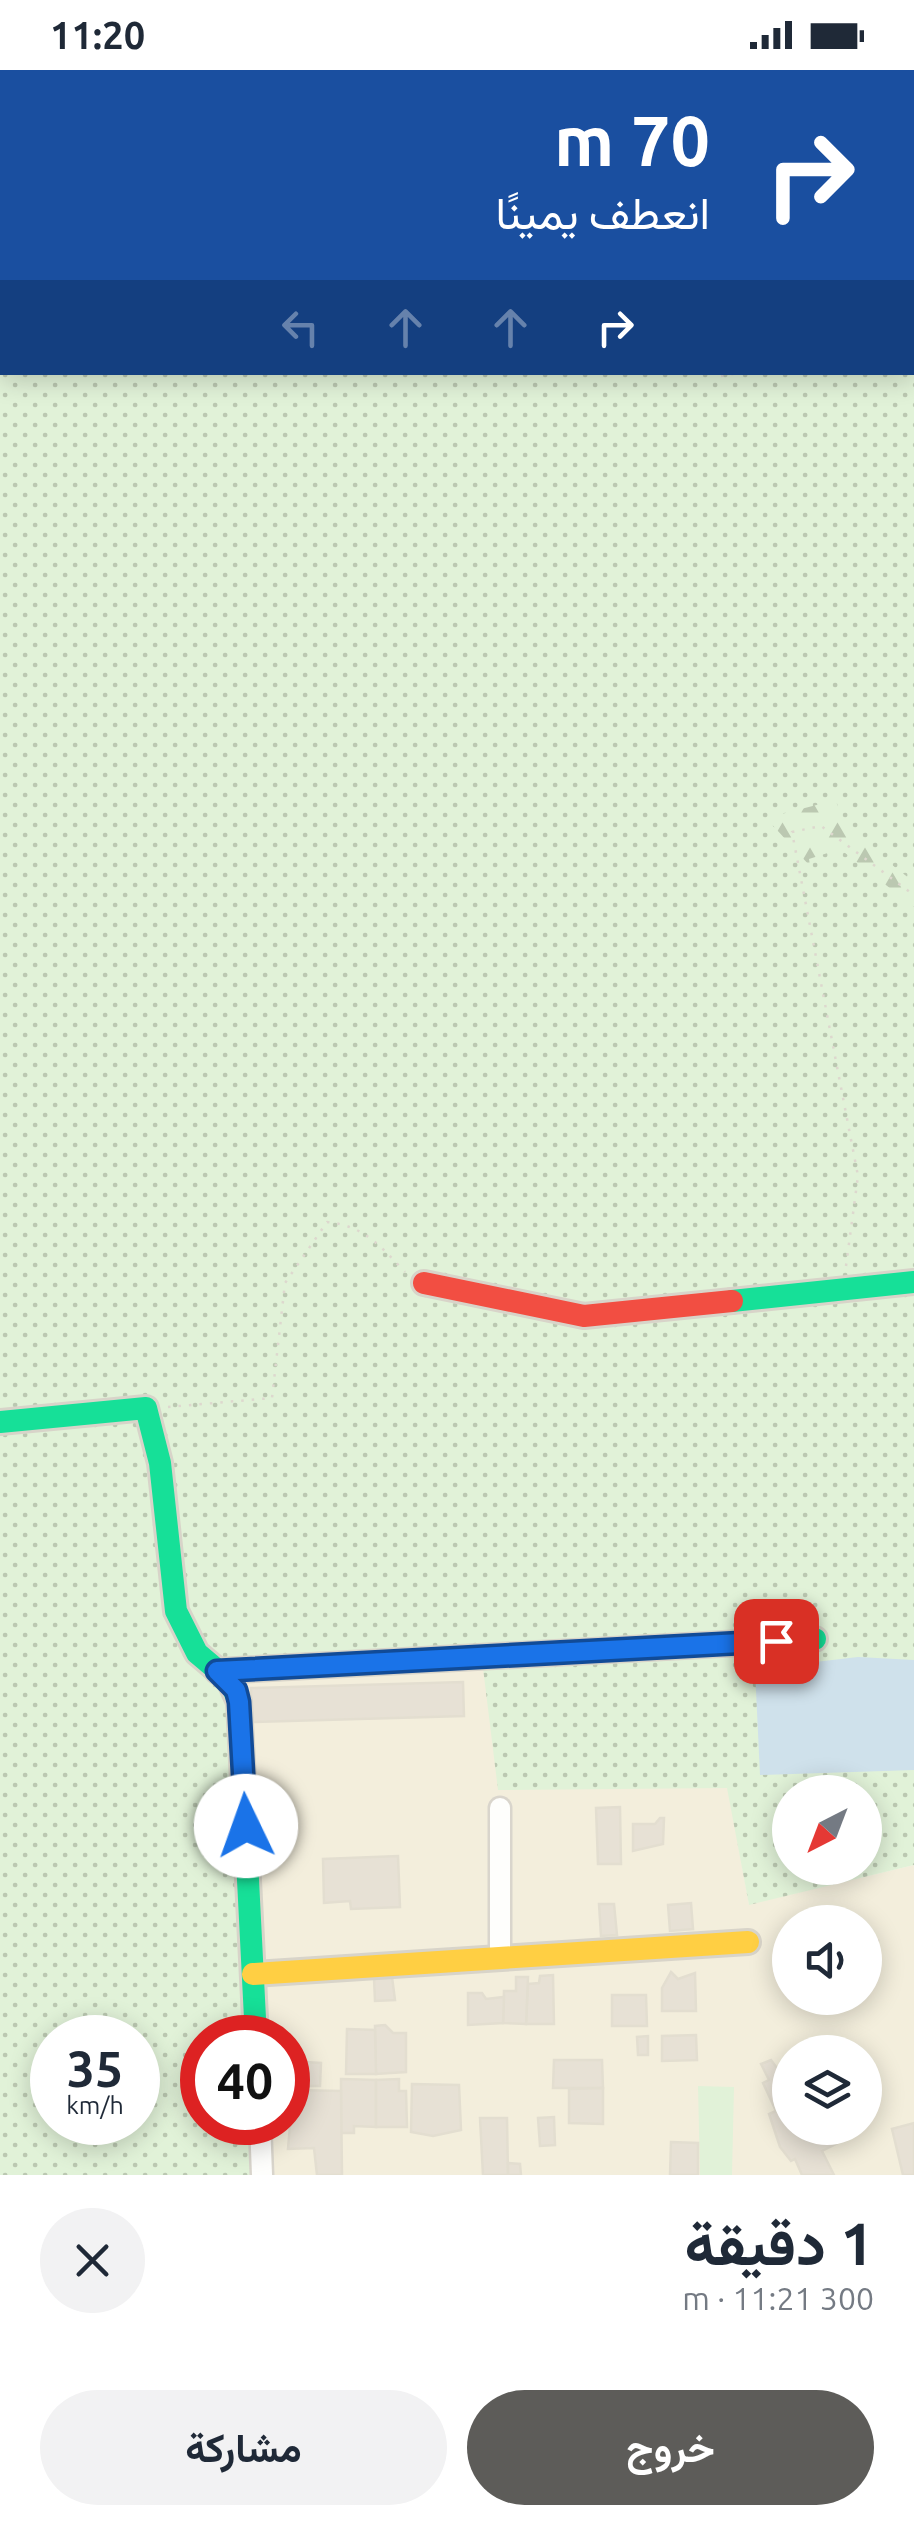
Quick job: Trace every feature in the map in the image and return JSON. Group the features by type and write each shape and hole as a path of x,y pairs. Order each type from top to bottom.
{"street":[{"path":"424,1283 584,1316 914,1282"},
{"path":"0,1422 146,1408 160,1462 176,1611 197,1653 236,1690 239,1702 255,2015"},
{"path":"217,1671 815,1639"},
{"path":"500,1808 500,1957"},
{"path":"253,1974 748,1942"},
{"path":"261,2145 262,2175"}],"path":[{"path":"721,376 727,375"},
{"path":"844,1288 858,1176 792,832 821,826 914,894"},
{"path":"146,1408 272,1398 284,1283 327,1222 352,1224 381,1243 403,1272 424,1283"}],"shaded area":[{"path":"858,1657 914,1660 914,1770 760,1775 755,1669"},
{"path":"483,1668 728,1788 749,1904 829,1885 882,1885 882,1873 914,1865 914,2175 273,2175 272,2145 310,2145 310,2015 266,2015 241,1675"}],"green space":[{"path":"0,375 914,375 914,1865 882,1873 882,1775 772,1775 772,1885 832,1885 749,1905 727,1788 498,1790 483,1668 242,1675 266,2015 180,2015 180,2145 272,2145 273,2175 0,2175"},
{"path":"836,800 843,827 914,882 914,907 840,849 809,859 810,866 766,818"},
{"path":"698,2086 734,2087 732,2175 700,2175"}],"building":[{"path":"463,1682 464,1716 252,1722 251,1688"},
{"path":"620,1807 621,1864 598,1864 596,1808"},
{"path":"664,1818 663,1844 633,1851 633,1824 655,1824"},
{"path":"398,1856 400,1907 351,1909 350,1901 324,1903 323,1859"},
{"path":"691,1903 693,1929 670,1931 668,1905"},
{"path":"599,1904 614,1904 617,1935 601,1936"},
{"path":"671,1972 678,1979 695,1973 696,2011 662,2011 662,1988"},
{"path":"553,1975 554,2024 526,2024 528,1984 539,1983 540,1976"},
{"path":"392,1977 395,2000 375,2001 374,1978"},
{"path":"516,1977 528,1977 526,2024 503,2023 504,1991 516,1991"},
{"path":"468,1993 482,1993 486,1999 504,1997 503,2023 468,2025"},
{"path":"612,1995 646,1995 647,2026 612,2026"},
{"path":"385,2025 393,2033 406,2033 406,2072 376,2074 375,2026"},
{"path":"347,2029 375,2030 376,2074 346,2074"},
{"path":"696,2035 697,2060 662,2061 662,2036"},
{"path":"648,2036 648,2055 638,2055 637,2037"},
{"path":"554,2060 602,2060 603,2088 553,2088"},
{"path":"772,2061 772,2102 763,2083 769,2080 761,2064"},
{"path":"310,2062 321,2063 320,2086 310,2086"},
{"path":"341,2079 376,2080 376,2127 354,2126 354,2133 341,2133"},
{"path":"399,2079 399,2091 406,2091 407,2127 376,2127 376,2080"},
{"path":"412,2084 459,2085 461,2130 433,2136 411,2132"},
{"path":"603,2088 603,2124 569,2123 569,2089"},
{"path":"310,2090 341,2091 342,2175 317,2175 314,2148 288,2149 288,2145 310,2145"},
{"path":"554,2117 555,2145 540,2146 538,2118"},
{"path":"480,2118 507,2118 508,2175 483,2175"},
{"path":"914,2123 914,2175 903,2175 892,2129"},
{"path":"671,2142 698,2143 698,2175 670,2175"},
{"path":"834,2145 822,2151 834,2175 802,2175 795,2159 791,2161 780,2147"},
{"path":"508,2163 520,2164 521,2175 508,2175"}],"traffic: fast":[{"path":"732,1301 914,1282"},
{"path":"0,1422 146,1408 160,1463 176,1611 197,1653 229,1680 239,1702 255,2015"},
{"path":"217,1671 815,1639"}],"traffic: slow":[{"path":"253,1974 748,1942"}],"traffic: jam":[{"path":"424,1283 584,1316 732,1301"}],"route":[{"path":"246,1826 239,1702 229,1680 217,1671 776,1641"}]}
